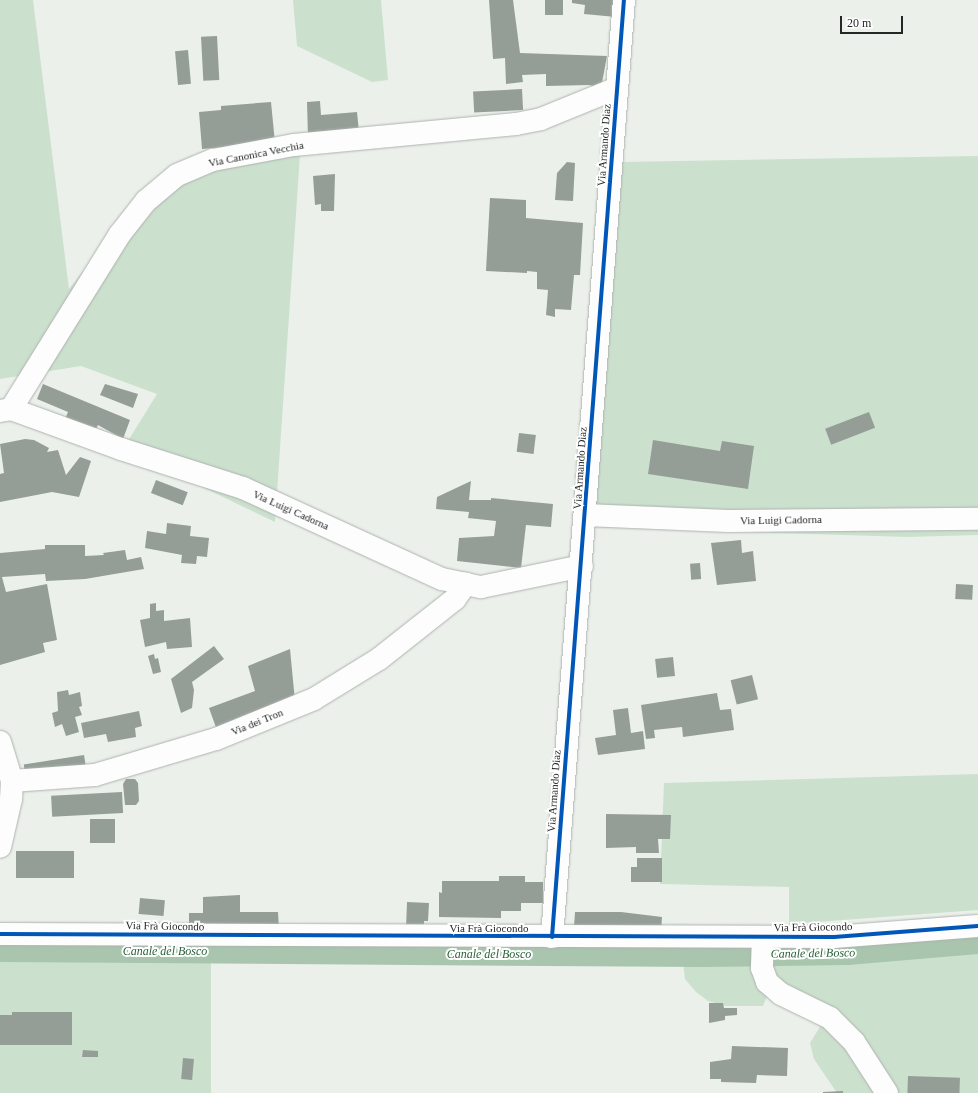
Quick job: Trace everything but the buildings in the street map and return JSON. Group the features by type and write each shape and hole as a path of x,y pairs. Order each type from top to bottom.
{"street":[{"name":"Via Armando Diaz","path":"552,937 582,566 624,0"},
{"name":"Via Canonica Vecchia","path":"6,410 120,234 146,201 177,175 214,160 294,145 516,124 541,119 618,88"},
{"name":"Via Luigi Cadorna","path":"6,410 242,488 442,579 481,587 582,566"},
{"name":"Via Luigi Cadorna","path":"585,515 728,521 978,519"},
{"name":"Via dei Tron","path":"12,781 94,775 216,739 314,699 379,658 455,600 466,583"},
{"path":"0,742 12,781 12,799 0,847"},
{"name":"Via Frà Giocondo","path":"0,934 552,937 763,949 834,937 978,926"},
{"path":"763,949 767,982 776,990 830,1018 854,1042 888,1093"}],"green space":[{"path":"0,0 33,0 69,289 165,170 300,155 275,522 123,449 157,394 81,366 0,379"},
{"path":"293,0 381,0 388,80 372,82 297,46"},
{"path":"978,156 978,535 908,537 592,527 620,162"},
{"path":"978,774 978,910 789,924 789,887 660,884 664,783"},
{"path":"978,948 978,1093 837,1093 814,1059 810,1043 828,1014 770,989 763,1006 726,1006 708,1001 696,992 685,979 683,962 805,962"},
{"path":"0,961 211,961 211,1093 0,1093"}],"waterway":[{"name":"Canale del Bosco","path":"0,951 704,956 848,954 978,943"}],"cycle path":[{"path":"552,937 624,0"},
{"path":"0,934 834,937 978,926"}]}
